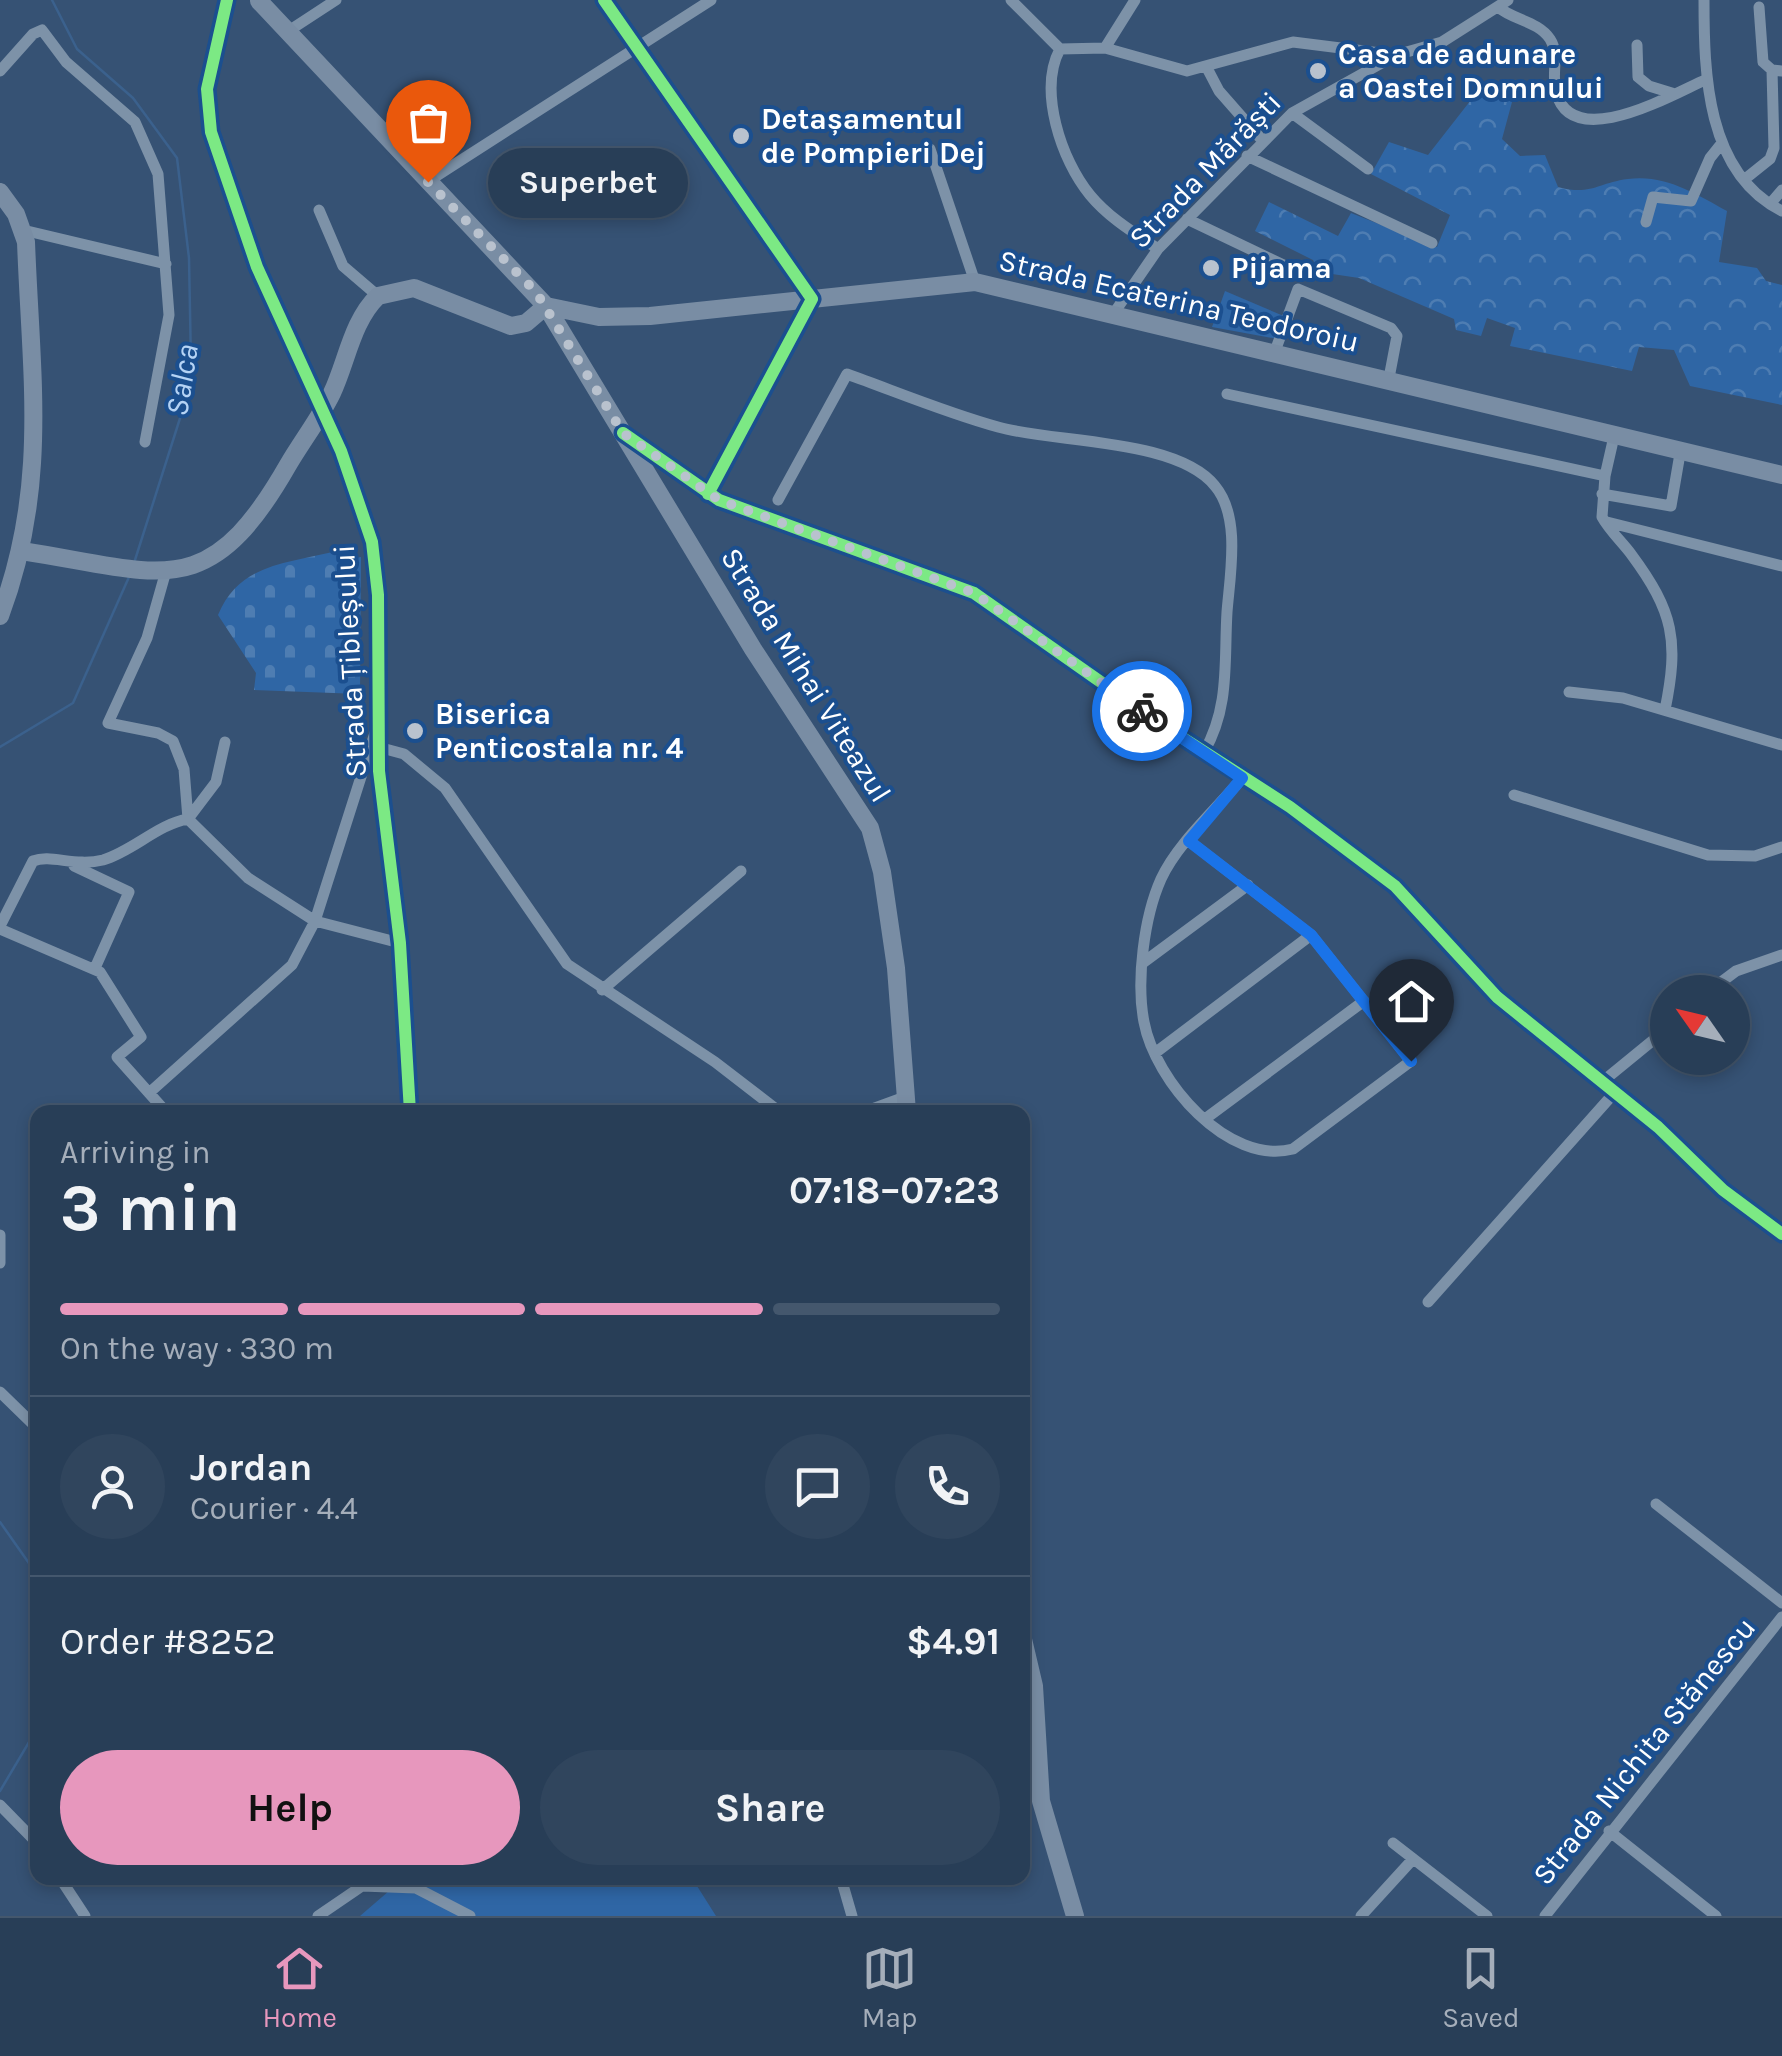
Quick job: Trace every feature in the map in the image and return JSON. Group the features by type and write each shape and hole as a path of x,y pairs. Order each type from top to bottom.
{"main road":[{"path":"243,0 252,4 260,1"},
{"name":"Strada Mihai Viteazul","path":"260,1 546,306 753,649 870,828 882,872 896,968 906,1105"},
{"path":"0,192 23,230 34,431 30,516 0,616"},
{"name":"Strada Ecaterina Teodoroiu","path":"546,306 622,317 974,282 1616,432 1782,476"},
{"path":"22,552 157,570 202,564 232,546 263,510 323,410 358,326 378,296 414,288 511,326 526,323 546,306"},
{"name":"Strada Ecaterina Teodoroiu","path":"1743,463 1782,460"},
{"path":"1030,1669 1041,1801 1075,1916"}],"street":[{"name":"Strada Țibleșului","path":"227,0 207,89 211,132 257,267 366,512 372,542 378,595 378,747 400,944 410,1105"},
{"path":"288,32 336,0"},
{"path":"604,0 812,299 708,494"},
{"path":"428,182 711,0"},
{"path":"1011,0 1060,48 1105,48 1173,71 1207,68 1272,44 1293,42 1396,55"},
{"path":"1105,48 1135,0"},
{"path":"1704,0 1705,80 1714,97 1726,156 1770,204 1782,211"},
{"path":"1503,4 1550,39 1555,52 1556,94 1566,110 1582,118 1618,117 1705,80"},
{"name":"Strada Mărăști","path":"1114,313 1158,248 1292,113 1396,55 1442,42 1503,4"},
{"path":"1746,179 1770,158 1774,148 1777,71 1763,62 1760,8"},
{"path":"0,71 33,34 42,30 66,62 136,122 158,174 169,315 146,442"},
{"path":"1637,44 1638,76 1649,86 1674,94"},
{"path":"1060,48 1049,85 1070,156 1086,191 1117,221 1158,248"},
{"path":"1207,68 1219,92 1262,140"},
{"path":"1292,113 1368,169"},
{"path":"1646,222 1654,197 1690,201 1710,158 1722,143"},
{"path":"930,148 974,282"},
{"path":"1247,156 1432,243"},
{"path":"1770,204 1782,190"},
{"path":"319,210 343,266 378,296"},
{"path":"1187,219 1296,271"},
{"path":"23,230 166,264"},
{"path":"1275,351 1298,289 1391,328 1398,336 1389,378"},
{"path":"778,500 847,374 996,426 1083,437 1176,462 1204,476 1224,502 1230,550 1222,715 1204,752"},
{"path":"1228,394 1604,476"},
{"path":"1616,432 1604,476 1604,522 1638,564 1671,622 1674,658 1665,710"},
{"path":"623,433 708,494 974,593 1337,840 1395,886 1475,976 1658,1127 1696,1167 1782,1234"},
{"path":"1602,494 1671,506 1682,448"},
{"path":"1604,522 1782,566"},
{"path":"157,570 147,638 108,723 158,733 174,741 184,769 188,819 248,878 296,913 314,921 400,944"},
{"path":"1569,692 1623,698 1782,745"},
{"name":"Strada Țibleșului","path":"149,1093 292,965 314,921 377,729"},
{"path":"74,866 129,851 188,819 216,782 225,742"},
{"path":"378,747 404,754 438,780 568,964 602,990 681,1038 771,1105"},
{"path":"1189,841 1311,935 1411,1061 1293,1150 1272,1153 1251,1148 1205,1119 1155,1053 1143,1015 1144,962 1162,876 1189,841 1242,778"},
{"path":"1514,795 1708,855 1755,856 1782,847"},
{"path":"95,968 130,892 74,866 47,858 33,861 5,903 0,928 66,961 95,968 141,1036 118,1057 160,1105"},
{"path":"602,990 741,871"},
{"path":"1144,962 1248,885"},
{"path":"1155,1053 1311,935"},
{"path":"1731,975 1782,955"},
{"path":"1205,1119 1364,1001"},
{"path":"1602,1082 1650,1043"},
{"path":"1428,1302 1616,1092"},
{"path":"0,1235 0,1263"},
{"path":"0,1392 30,1421"},
{"name":"Strada Nichita Stănescu","path":"1656,1504 1782,1603"},
{"name":"Strada Nichita Stănescu","path":"1544,1916 1782,1617"},
{"path":"0,1806 30,1836"},
{"path":"1610,1832 1716,1916"},
{"path":"1393,1844 1487,1916"},
{"path":"1361,1916 1413,1859"},
{"path":"64,1885 79,1913"},
{"path":"842,1885 852,1916"},
{"path":"318,1916 362,1886 416,1888 470,1916"}],"green space":[{"path":"1485,82 1507,90 1512,102 1502,139 1520,156 1545,155 1558,187 1578,190 1628,179 1655,179 1727,211 1719,262 1757,268 1766,281 1782,285 1782,405 1690,386 1674,350 1639,347 1632,371 1510,346 1515,328 1487,318 1481,336 1456,330 1454,319 1359,278 1319,272 1313,260 1255,231 1269,202 1338,236 1351,213 1437,247 1450,215 1371,174 1389,142 1428,155"},
{"path":"1225,291 1286,317 1278,339 1212,327"},
{"path":"340,550 342,560 361,557 360,694 254,690 256,673 218,615 227,598 239,584 268,568"},
{"path":"396,1885 696,1885 716,1916 360,1916"}],"waterway":[{"name":"Salca","path":"52,0 77,49 133,98 177,158 189,258 191,364 182,412 135,560"},
{"name":"Salca","path":"0,747 73,703 129,577"},
{"name":"Salca","path":"0,1522 30,1565"},
{"name":"Salca","path":"0,1791 30,1740"}],"cycle path":[{"path":"227,0 207,89 211,132 257,267 341,451 372,542 378,595 379,771 400,943 410,1105"},
{"path":"604,0 812,299 708,494"},
{"path":"623,433 719,500 974,593 1155,720 1290,807 1395,886 1497,997 1658,1127 1723,1190 1782,1234"}],"way so far":[{"path":"428,182 536,292 623,433 686,480 748,512 974,593 1142,711"}],"place":[{"name":"Casa de adunare a Oastei Domnului","path":"1318,71"},
{"name":"Detașamentul de Pompieri Dej","path":"741,136"},
{"name":"Superbet","path":"428,182"},
{"name":"Pijama","path":"1211,268"},
{"name":"Biserica Penticostala nr. 4","path":"415,731"}],"route":[{"path":"1142,711 1242,778 1189,841 1296,920 1411,1061"}]}
